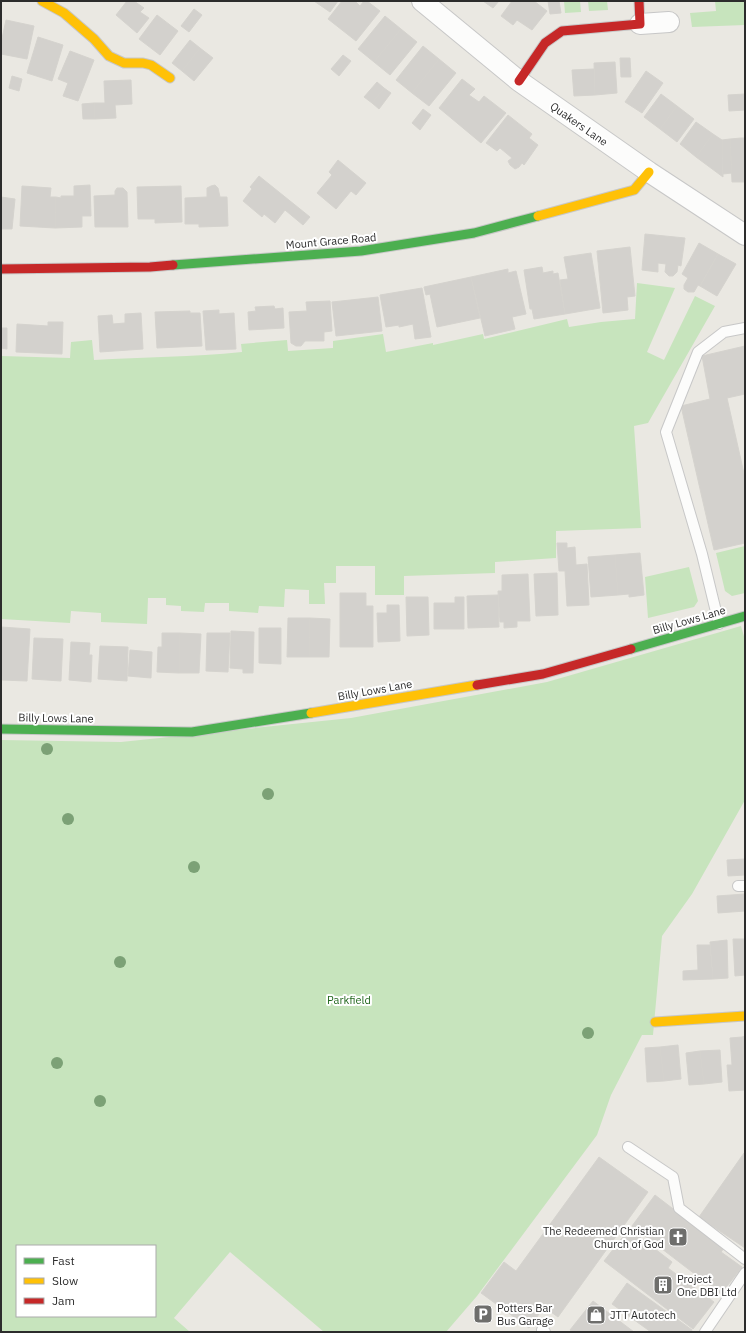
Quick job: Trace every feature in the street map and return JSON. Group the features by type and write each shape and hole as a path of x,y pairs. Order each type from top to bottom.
{"street":[{"path":"42,1 64,13 94,39 109,56 124,63 143,63 151,65 170,78"},
{"name":"Quakers Lane","path":"422,1 519,81 648,172 745,235"},
{"path":"639,1 640,24"},
{"path":"519,81 545,43 562,31 670,22"},
{"name":"Mount Grace Road","path":"1,269 150,267 360,251 474,233 612,197 634,190 648,172"},
{"name":"Billy Lows Lane","path":"1,729 192,732 543,674 745,616"},
{"path":"654,1022 745,1016"}],"lane":[{"path":"719,624 702,554 666,432 698,352 724,332 745,328"},
{"path":"628,1147 673,1177 679,1208 745,1259"},
{"path":"705,1332 745,1273"}],"green space":[{"path":"564,1 580,1 581,12 565,13"},
{"path":"588,1 607,1 608,10 589,11"},
{"path":"715,1 745,1 745,25 692,27 690,13 716,11"},
{"path":"637,283 675,288 647,352 664,360 695,296 715,306 648,423 634,426 641,528 556,531 556,558 495,562 495,573 404,576 404,595 375,595 375,566 336,566 336,583 324,583 325,604 309,604 309,590 285,589 284,607 259,606 258,613 229,611 229,603 205,603 204,612 181,611 181,606 166,605 166,598 148,598 147,624 101,622 101,613 71,611 70,623 1,619 1,356 70,358 71,342 92,340 94,360 242,352 241,344 287,340 288,351 333,348 333,341 383,334 386,352 433,343 433,345 483,334 484,339 567,319 569,327 635,319"},
{"path":"745,546 745,593 732,596 725,591 716,553"},
{"path":"689,567 698,601 694,607 648,618 645,577"},
{"name":"Parkfield","path":"741,626 745,640 745,800 692,894 662,936 653,1035 642,1035 611,1095 597,1135 477,1296 446,1332 324,1332 230,1252 174,1318 190,1332 1,1332 1,740 121,742 351,718 547,682"}],"building":[{"path":"127,1 134,1 144,8 140,12 149,18 137,33 116,15"},
{"path":"314,1 338,1 330,12"},
{"path":"342,1 355,1 360,6 364,1 367,1 380,11 356,41 328,19"},
{"path":"483,1 499,1 493,8"},
{"path":"512,1 534,1 547,11 532,30 517,20 513,25 501,16"},
{"path":"548,1 559,1 561,13 550,14"},
{"path":"194,9 202,15 189,32 181,26"},
{"path":"157,15 178,31 160,55 139,39"},
{"path":"385,16 401,29 374,62 358,49"},
{"path":"6,20 34,26 27,59 1,54 1,43"},
{"path":"401,29 417,42 390,75 374,62"},
{"path":"38,37 63,45 52,81 27,73"},
{"path":"190,40 200,48 182,71 172,63"},
{"path":"423,46 439,59 412,93 396,80"},
{"path":"200,48 213,58 194,81 182,71"},
{"path":"70,51 94,60 78,101 63,96 68,83 58,79"},
{"path":"343,55 351,61 339,76 331,69"},
{"path":"620,58 630,58 631,77 621,77"},
{"path":"439,59 456,73 429,106 412,93"},
{"path":"615,62 617,93 595,95 594,63"},
{"path":"594,69 595,95 574,96 572,70"},
{"path":"646,71 663,83 642,113 625,102"},
{"path":"12,76 22,79 19,91 9,88"},
{"path":"462,79 475,89 469,95 479,102 484,96 506,113 481,143 439,108"},
{"path":"131,80 132,104 115,105 116,118 95,119 94,103 105,103 104,81"},
{"path":"377,82 384,88 372,103 364,97"},
{"path":"384,88 391,93 379,109 372,103"},
{"path":"661,94 677,106 660,129 644,117"},
{"path":"745,94 745,110 729,111 728,95"},
{"path":"94,103 95,119 83,119 82,104"},
{"path":"677,106 694,119 677,142 660,129"},
{"path":"423,109 431,115 420,130 412,123"},
{"path":"508,115 532,134 529,138 538,145 524,165 522,163 515,169 508,161 512,158 500,148 497,151 486,143"},
{"path":"696,122 713,134 696,157 680,144"},
{"path":"713,134 722,140 723,177 696,157"},
{"path":"741,138 745,138 744,182"},
{"path":"741,138 744,182 732,182 730,139"},
{"path":"730,139 732,173 723,174 722,140"},
{"path":"338,160 366,183 356,195 351,191 336,209 317,193 332,175 329,172"},
{"path":"259,176 310,217 303,225 285,210 275,223 264,214 262,217 243,201 252,189 250,187"},
{"path":"90,185 91,216 82,216 82,227 55,228 56,197 61,198 61,196 74,196 74,186"},
{"path":"215,185 218,188 220,197 227,197 228,226 199,227 199,224 185,224 185,198 207,197 207,188"},
{"path":"22,186 51,188 50,197 56,197 55,228 20,226"},
{"path":"181,186 182,222 155,223 155,219 138,219 137,187"},
{"path":"117,188 123,188 127,192 128,227 95,227 94,196 115,195"},
{"path":"1,197 15,199 12,229 1,229"},
{"path":"645,234 685,238 681,266 678,265 677,272 673,276 669,276 665,272 666,264 658,263 658,272 642,270"},
{"path":"699,243 718,254 700,286 698,285 694,292 688,292 684,289 684,285 688,278 682,274"},
{"path":"630,247 635,296 627,297 628,310 603,313 597,251"},
{"path":"591,253 600,308 565,314 560,280 568,279 564,257"},
{"path":"718,254 736,264 717,296 700,286"},
{"path":"542,267 543,273 553,271 553,274 558,273 565,314 534,319 532,309 530,309 524,270"},
{"path":"508,269 508,273 516,271 526,314 512,317 515,329 485,336 471,277"},
{"path":"471,277 480,318 437,327 430,294 426,295 424,287"},
{"path":"422,288 431,337 415,339 413,324 399,327 399,325 386,327 380,295"},
{"path":"378,297 382,331 336,336 332,302"},
{"path":"330,301 332,331 324,332 324,341 305,341 301,346 296,346 291,343 289,312 307,311 306,302"},
{"path":"274,306 275,309 283,308 284,328 249,330 248,312 256,311 255,307"},
{"path":"219,310 219,314 234,313 236,349 206,350 203,311"},
{"path":"190,311 190,313 200,313 202,346 157,348 155,312"},
{"path":"141,313 143,349 100,352 98,316 112,315 113,324 125,323 125,314"},
{"path":"48,322 63,322 62,354 16,352 17,324 48,326"},
{"path":"1,328 7,328 7,349 1,348"},
{"path":"745,346 745,394 727,398 745,478 745,543 714,550 681,406 710,399 702,356"},
{"path":"557,543 567,543 567,548 575,547 576,565 587,564 589,605 567,606 565,571 559,571"},
{"path":"640,553 644,595 629,597 629,594 618,595 615,555"},
{"path":"615,555 618,595 591,597 588,557"},
{"path":"557,573 558,615 536,616 534,574"},
{"path":"528,574 530,621 517,621 517,627 504,628 504,622 500,622 498,591 502,591 502,575"},
{"path":"340,593 366,593 366,606 373,606 373,647 340,647"},
{"path":"498,595 499,627 468,628 467,596"},
{"path":"406,597 428,597 429,635 407,636"},
{"path":"455,597 464,597 464,629 434,629 434,603 455,603"},
{"path":"387,605 399,605 400,641 378,642 377,613 387,613"},
{"path":"288,618 310,618 309,657 287,657"},
{"path":"310,618 330,619 329,657 309,657"},
{"path":"1,627 30,629 27,681 2,680"},
{"path":"259,628 281,628 281,664 259,663"},
{"path":"231,631 254,632 253,673 243,673 243,669 230,668"},
{"path":"162,633 180,633 179,673 157,672 158,647 162,647"},
{"path":"180,633 201,634 199,673 179,673"},
{"path":"207,633 230,633 228,672 206,671"},
{"path":"34,638 63,639 61,681 32,679"},
{"path":"71,642 90,643 89,655 92,655 91,682 69,680"},
{"path":"100,646 128,647 127,681 98,679"},
{"path":"130,650 152,652 151,678 128,676"},
{"path":"745,859 745,875 728,876 727,860"},
{"path":"745,894 745,911 718,913 717,896"},
{"path":"733,939 745,939 745,975 735,976"},
{"path":"727,940 728,978 713,979 710,942"},
{"path":"697,945 710,945 713,979 683,980 683,971 698,970"},
{"path":"745,1036 745,1072 742,1037"},
{"path":"742,1037 745,1090 729,1091 727,1065 732,1065 730,1038"},
{"path":"678,1045 681,1079 664,1081 660,1047"},
{"path":"660,1047 664,1081 647,1082 645,1048"},
{"path":"720,1050 722,1082 704,1084 700,1051"},
{"path":"700,1051 704,1084 689,1085 686,1053"},
{"path":"744,1153 745,1154 745,1248 699,1217"},
{"path":"599,1157 648,1192 558,1317 544,1307 529,1328 481,1293 504,1262 516,1271"},
{"name":"The Redeemed Christian Church of God","path":"655,1195 724,1248 721,1252 742,1267 721,1294 632,1226"},
{"name":"Project One DBI Ltd","path":"629,1229 672,1262 668,1268 714,1302 693,1329 604,1261"},
{"path":"627,1283 692,1330 691,1332 651,1332 612,1304"},
{"name":"JTT Autotech","path":"593,1301 634,1332 573,1332 570,1330"}],"traffic: fast":[{"path":"173,265 361,251 474,233 538,216"},
{"path":"631,649 745,616"},
{"path":"1,729 192,732 311,713"}],"traffic: slow":[{"path":"42,1 64,13 94,39 109,56 124,63 143,63 151,65 170,78"},
{"path":"538,216 634,190 649,172"},
{"path":"311,713 477,685"},
{"path":"655,1022 745,1016"}],"traffic: jam":[{"path":"519,81 545,43 562,31 640,24 639,1"},
{"path":"1,269 150,267 173,265"},
{"path":"477,685 543,674 631,649"}],"place":[{"name":"The Redeemed Christian Church of God","path":"678,1237"},
{"name":"Project One DBI Ltd","path":"663,1285"},
{"name":"Potters Bar Bus Garage","path":"483,1314"},
{"name":"JTT Autotech","path":"596,1315"}]}
